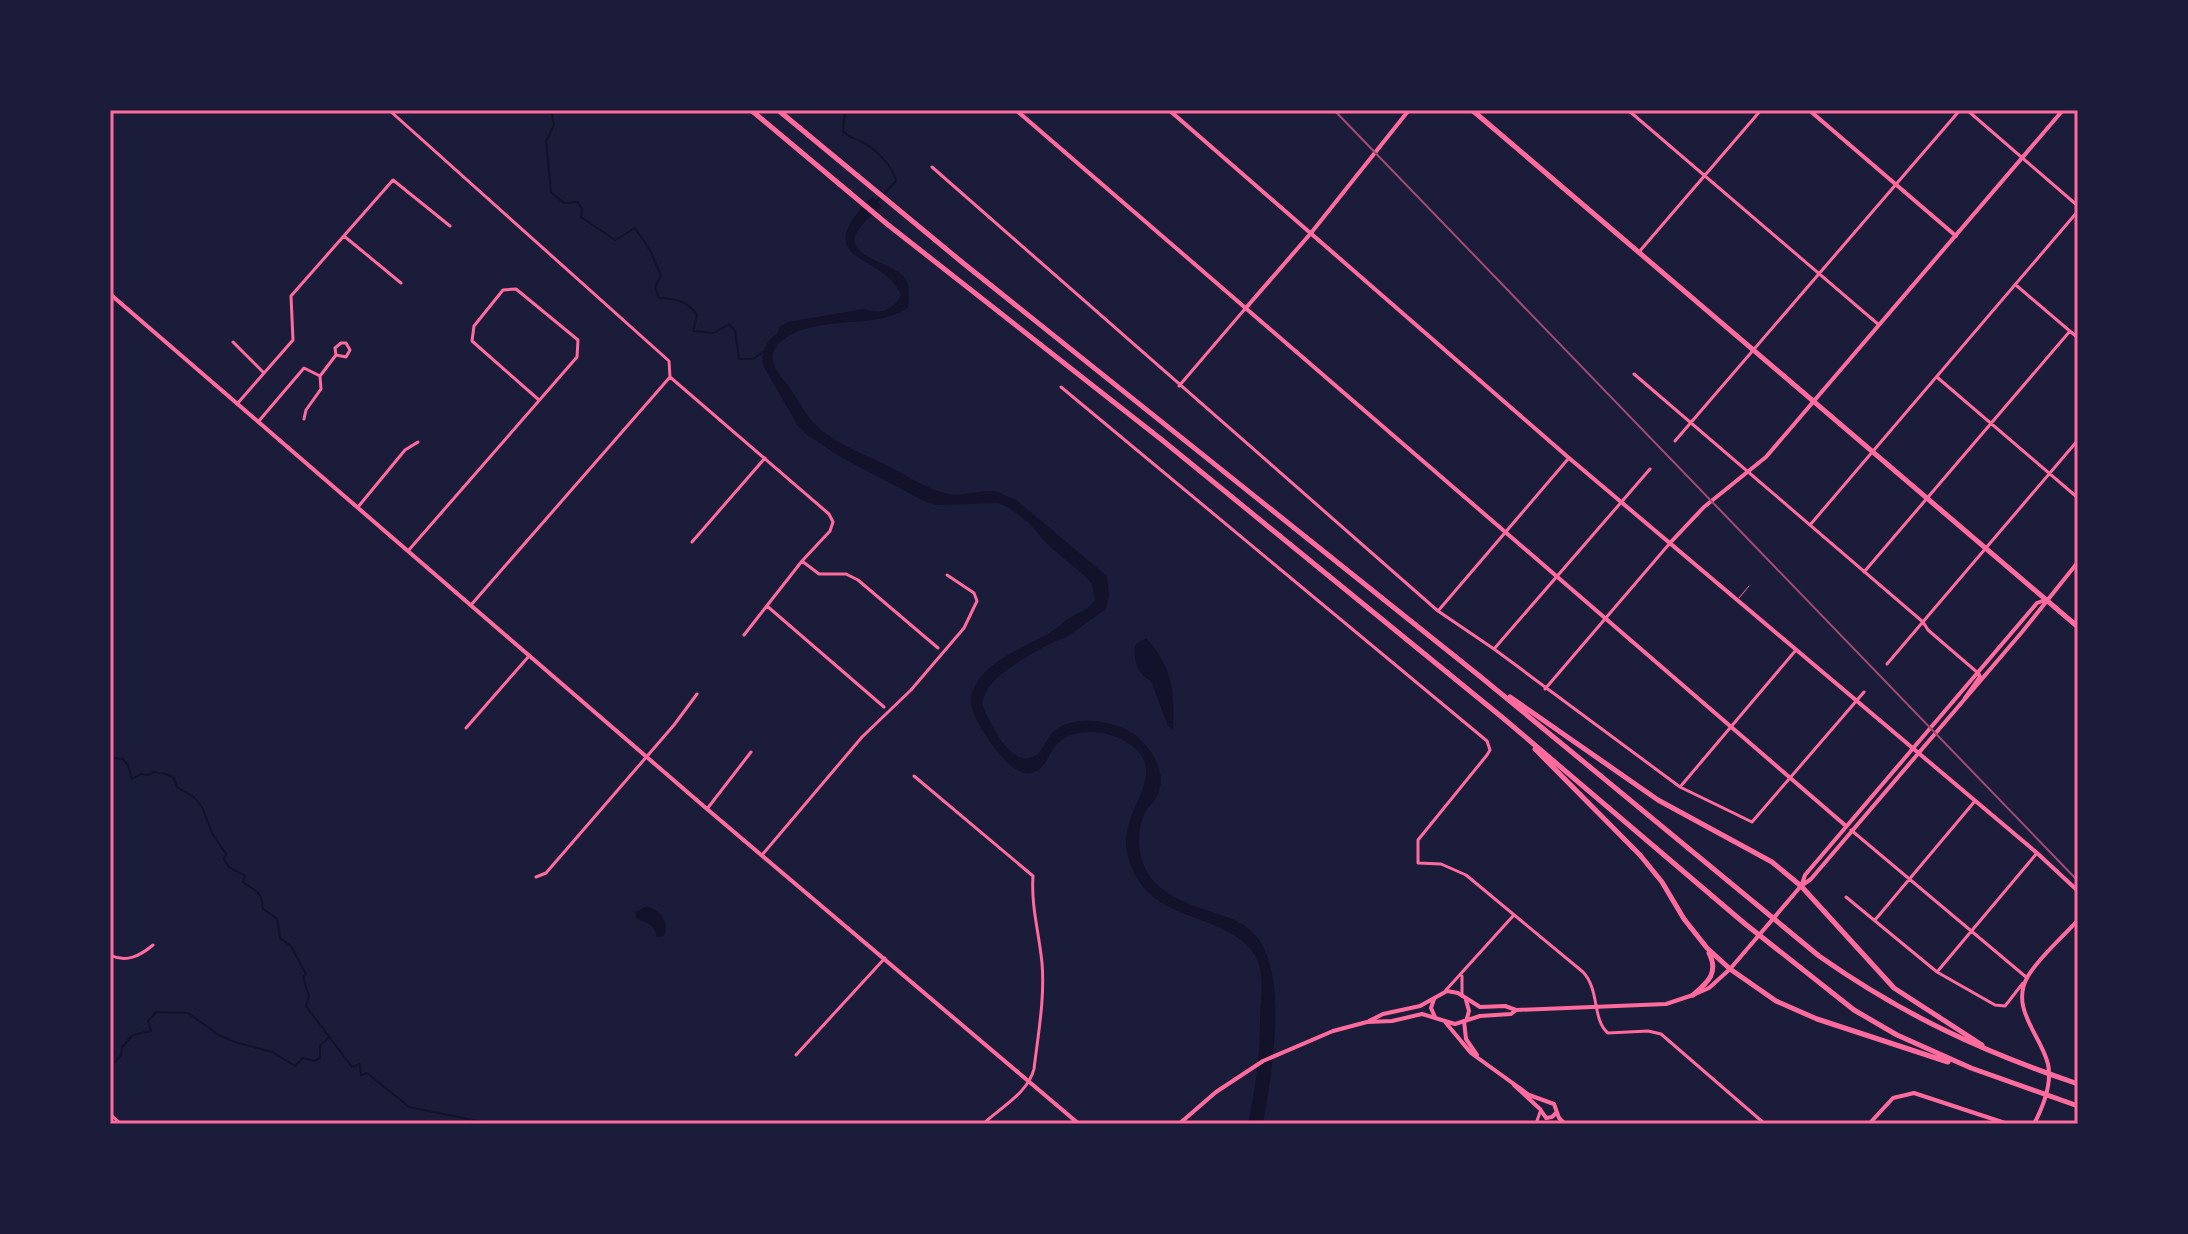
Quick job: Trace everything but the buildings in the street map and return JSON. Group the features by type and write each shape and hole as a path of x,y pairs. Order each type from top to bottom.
{"main road":[{"path":"751,110 887,224 1162,440 1503,718 1744,923 1854,1010 1897,1035 1971,1068"},
{"path":"778,110 1482,678 1788,932 1869,991 1914,1017 2018,1064 2078,1084"},
{"path":"1472,110 2078,627"},
{"path":"1482,678 1658,800 1764,856 1801,886 1894,988 1996,1054"},
{"path":"1503,718 1640,855 1707,948 1730,969 1776,1001 1817,1019 2078,1106"},
{"path":"1693,995 1711,979 1714,969 1707,948"}],"street":[{"path":"389,110 669,361 670,377 471,605"},
{"path":"1016,110 1605,619 2027,978"},
{"path":"1169,110 1569,458 2078,891"},
{"path":"1179,386 1311,233 1409,110"},
{"path":"1628,110 1879,325"},
{"path":"1639,252 1761,110"},
{"path":"1809,110 1956,236"},
{"path":"1675,441 1960,110"},
{"path":"1810,525 2078,209 1967,110"},
{"path":"1545,689 1704,507 1766,457 2063,110"},
{"path":"932,167 1438,611 1680,787 1752,822 1864,692"},
{"path":"237,404 293,340 291,296 393,180 450,226"},
{"path":"344,236 401,283"},
{"path":"2016,285 2078,338"},
{"path":"408,551 577,357 578,340 516,289 503,290 474,326 472,341 539,400"},
{"path":"110,294 707,809 1079,1124"},
{"path":"1864,572 2070,331"},
{"path":"233,342 264,373"},
{"path":"304,419 306,410 321,389 320,376 336,355"},
{"path":"258,422 304,368 320,376"},
{"path":"1634,374 1923,622 1928,630 1978,673 1980,677 1966,693 1964,701"},
{"path":"670,377 829,514 833,522 830,531 802,561 744,635"},
{"path":"1937,377 2078,498"},
{"path":"1061,387 1487,741 1490,748 1487,755 1418,840 1418,863 1441,864 1458,870 1588,978 1594,990 1601,1023 1608,1033 1648,1031 1661,1034 1765,1124"},
{"path":"1887,664 2078,440"},
{"path":"358,507 405,450 418,442"},
{"path":"692,542 765,458"},
{"path":"1438,611 1503,531 1569,458"},
{"path":"1494,649 1650,469"},
{"path":"802,561 819,574 846,574 858,580 938,648"},
{"path":"1443,993 1451,991 1480,1007 1505,1006 1516,1010 1666,1004 1709,988 1730,969 1801,886 1805,875 1919,753 2078,562"},
{"path":"762,855 862,737 911,690 964,628 977,601 974,593 947,575"},
{"path":"1849,828 2037,603 2046,600"},
{"path":"767,606 884,707"},
{"path":"1680,787 1797,650"},
{"path":"466,728 529,656"},
{"path":"536,877 546,873 697,694"},
{"path":"707,809 751,752"},
{"path":"914,776 1033,876 1032,909 1042,964 1043,993 1034,1069 1028,1083 983,1124"},
{"path":"1875,920 1975,801"},
{"path":"1937,972 2037,853"},
{"path":"546,873 550,877"},
{"path":"1846,897 1937,972 1998,1006 2005,1006 2078,920"},
{"path":"1367,1022 1383,1014 1410,1010 1443,993 1513,916"},
{"path":"110,955 119,959 134,957 153,945"},
{"path":"796,1055 885,958"},
{"path":"1462,975 1463,997 1469,1011 1465,1020 1466,1039 1478,1057"},
{"path":"2027,978 2023,1012 2048,1066 2049,1084 2034,1124"},
{"path":"1436,997 1431,1008 1436,1019"},
{"path":"1179,1124 1216,1092 1263,1061 1313,1038 1367,1022 1392,1021 1422,1014 1455,1024 1480,1016 1511,1014 1516,1010"},
{"path":"1446,1023 1465,1047 1512,1083 1533,1097 1554,1104 1565,1124"},
{"path":"1512,1083 1522,1096 1559,1124"},
{"path":"1869,1124 1893,1098 1914,1093 2008,1124"},
{"path":"1539,1124 1540,1110 1547,1102"},
{"path":"1539,1124 1557,1111"},
{"path":"110,1114 121,1124"}],"lane":[{"path":"1737,600 1749,586"}],"shaded area":[{"path":"872,197 882,206 859,229 856,246 870,258 904,277 909,288 908,308 877,319 827,324 794,333 780,342 773,353 776,369 810,418 835,440 941,492 955,495 993,491 1015,499 1107,576 1109,595 1106,609 1065,638 1042,648 1005,672 991,685 982,702 1006,747 1022,758 1038,754 1051,734 1062,726 1083,721 1106,723 1127,730 1142,741 1153,755 1160,772 1160,789 1142,819 1139,839 1148,874 1175,897 1245,926 1263,946 1271,968 1275,1022 1263,1124 1248,1124 1259,1048 1262,986 1257,960 1253,952 1233,935 1164,904 1142,886 1132,868 1126,846 1129,825 1146,772 1144,761 1136,749 1106,734 1080,733 1058,743 1037,771 1025,773 1008,763 990,742 972,706 971,698 976,685 994,664 1087,609 1095,600 1092,584 1008,507 998,503 936,505 839,456 798,426 763,365 767,343 778,333 779,327 788,322 864,309 881,311 898,300 901,295 892,281 847,246 846,235 853,219"},
{"path":"1146,638 1161,659 1170,680 1173,729 1168,726 1151,681 1140,671 1136,661 1135,645"},
{"path":"647,906 663,917 666,926 664,936 657,937 652,927 637,919 635,912"}],"waterway":[{"path":"548,110 554,125 546,141 551,192 564,203 578,202 582,209 581,217 615,240 635,228 651,252 661,276 655,287 659,298 680,301 689,306 697,315 693,331 714,333 729,324 735,331 739,359 753,359 763,352"},
{"path":"845,110 843,131 877,152 896,181 875,203"},
{"path":"110,769 112,758 123,759 132,779 154,772 166,774 174,778 177,787 194,797 226,854 224,859 229,867 245,876 243,882 259,895 263,909 277,919 280,938 291,946 306,974 303,977 309,996 306,1006 352,1067 360,1064 361,1075 367,1073 409,1107 493,1124"},
{"path":"110,1062 115,1062 121,1055 122,1047 133,1035 151,1031 148,1021 156,1012 188,1013 217,1034 272,1052 295,1066 303,1058 314,1061 320,1058 320,1046 329,1037"}],"railway":[{"path":"1334,110 2078,881"}]}
